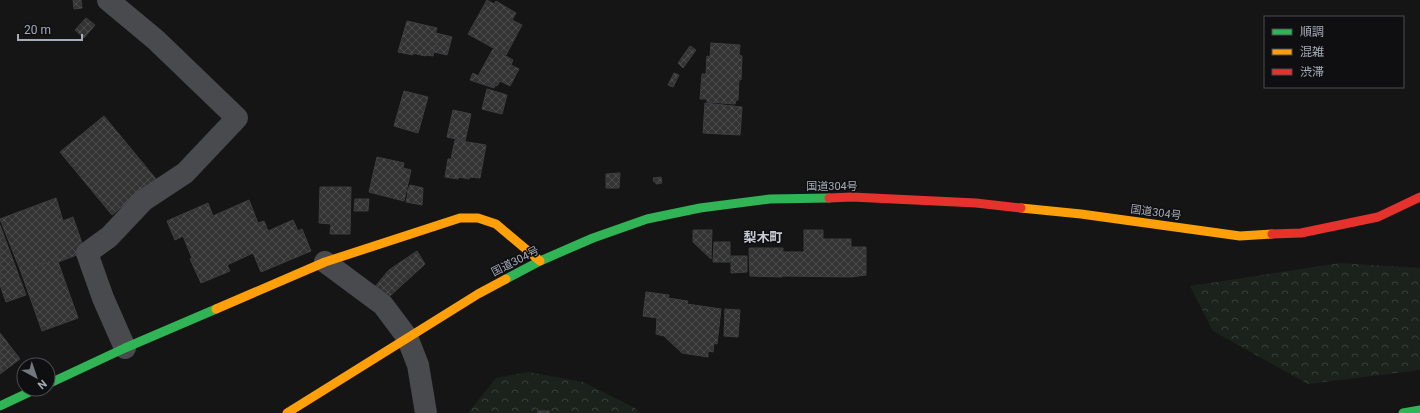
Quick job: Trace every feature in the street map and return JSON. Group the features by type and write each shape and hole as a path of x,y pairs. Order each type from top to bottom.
{"main road":[{"name":"国道304号","path":"287,413 478,294 540,261 593,238 647,220 700,208 770,199 852,197 976,203 1081,214 1240,236 1301,233 1378,217 1420,197"},
{"path":"56,380 125,348 324,262 460,218 478,218 496,224 540,261"},
{"path":"0,406 19,397"},
{"path":"1403,413 1420,410"}],"street":[{"path":"108,0 156,40 237,118 185,174 144,200 109,237 87,253 103,298 125,348"},
{"path":"324,262 383,305 407,337 418,365 426,413"}],"green space":[{"path":"1340,263 1420,268 1420,370 1308,384 1213,331 1190,286"},
{"path":"528,372 583,382 635,408 640,413 468,413 496,378"}],"building":[{"path":"73,0 81,0 82,8 74,9"},
{"path":"487,0 494,4 496,1 516,13 512,20 522,25 506,55 468,34"},
{"path":"86,18 95,25 84,38 75,30"},
{"path":"407,21 437,28 434,37 437,38 433,56 413,53 413,55 398,52"},
{"path":"436,33 452,37 447,55 434,52 437,38 434,37"},
{"path":"711,43 740,45 739,55 742,56 741,80 739,79 738,100 736,100 735,104 707,102 707,99 700,99 702,74 706,74 707,56 710,57"},
{"path":"690,46 696,50 683,68 678,63"},
{"path":"493,49 513,60 511,65 519,69 510,86 500,81 497,86 478,76"},
{"path":"473,73 495,86 494,88 470,80"},
{"path":"674,73 679,75 673,87 668,85"},
{"path":"487,89 507,95 502,114 482,109"},
{"path":"404,91 428,97 418,133 394,126"},
{"path":"705,103 742,107 740,135 703,133"},
{"path":"453,110 471,114 465,141 447,137"},
{"path":"104,116 156,179 112,215 60,152"},
{"path":"455,140 486,145 480,178 470,177 469,179 459,177 458,179 445,177 448,159 451,159"},
{"path":"377,157 404,163 403,168 411,170 404,201 369,192"},
{"path":"620,173 619,188 606,188 606,174"},
{"path":"661,177 662,183 656,184 656,182 654,182 653,178"},
{"path":"410,185 423,188 422,205 406,202 407,192"},
{"path":"320,187 351,187 350,234 330,234 331,224 319,223"},
{"path":"56,198 63,221 73,217 85,252 58,262 57,259 21,272 0,219"},
{"path":"355,199 369,199 368,211 354,211"},
{"path":"249,200 258,223 264,221 268,231 293,220 298,231 302,229 311,251 261,272 253,253 227,265 230,271 201,283 190,259 192,258 183,236 175,240 167,221 208,203 213,216"},
{"path":"0,225 26,295 6,302 0,285"},
{"path":"693,230 712,230 711,259 693,242"},
{"path":"804,230 823,230 823,239 851,239 851,247 866,247 866,275 851,277 782,276 783,252 804,252"},
{"path":"714,242 730,242 730,262 713,262"},
{"path":"749,248 783,248 782,277 750,276"},
{"path":"417,251 425,264 379,306 367,296 389,270"},
{"path":"731,256 747,256 747,272 731,273"},
{"path":"57,259 78,318 42,331 21,272"},
{"path":"646,292 669,295 668,298 688,301 687,304 721,309 717,344 714,343 713,352 708,351 708,357 682,353 664,336 656,334 657,318 643,316"},
{"path":"725,309 740,310 738,337 724,336"},
{"path":"0,333 18,357 16,357 16,362 0,374"},
{"path":"538,411 549,411 549,413 538,413"}],"traffic: fast":[{"path":"506,279 540,261 593,238 647,219 700,208 770,199 829,198"},
{"path":"56,380 125,348 216,309"},
{"path":"0,406 19,397"},
{"path":"1403,413 1420,410"}],"traffic: slow":[{"path":"1021,208 1081,214 1240,236 1272,234"},
{"path":"216,309 325,262 460,218 478,218 496,224 540,261"},
{"path":"287,413 478,294 506,279"}],"traffic: jam":[{"path":"829,198 852,197 976,203 1021,208"},
{"path":"1272,234 1301,233 1378,217 1420,197"}],"district":[{"name":"梨木町","path":"763,237"}]}
